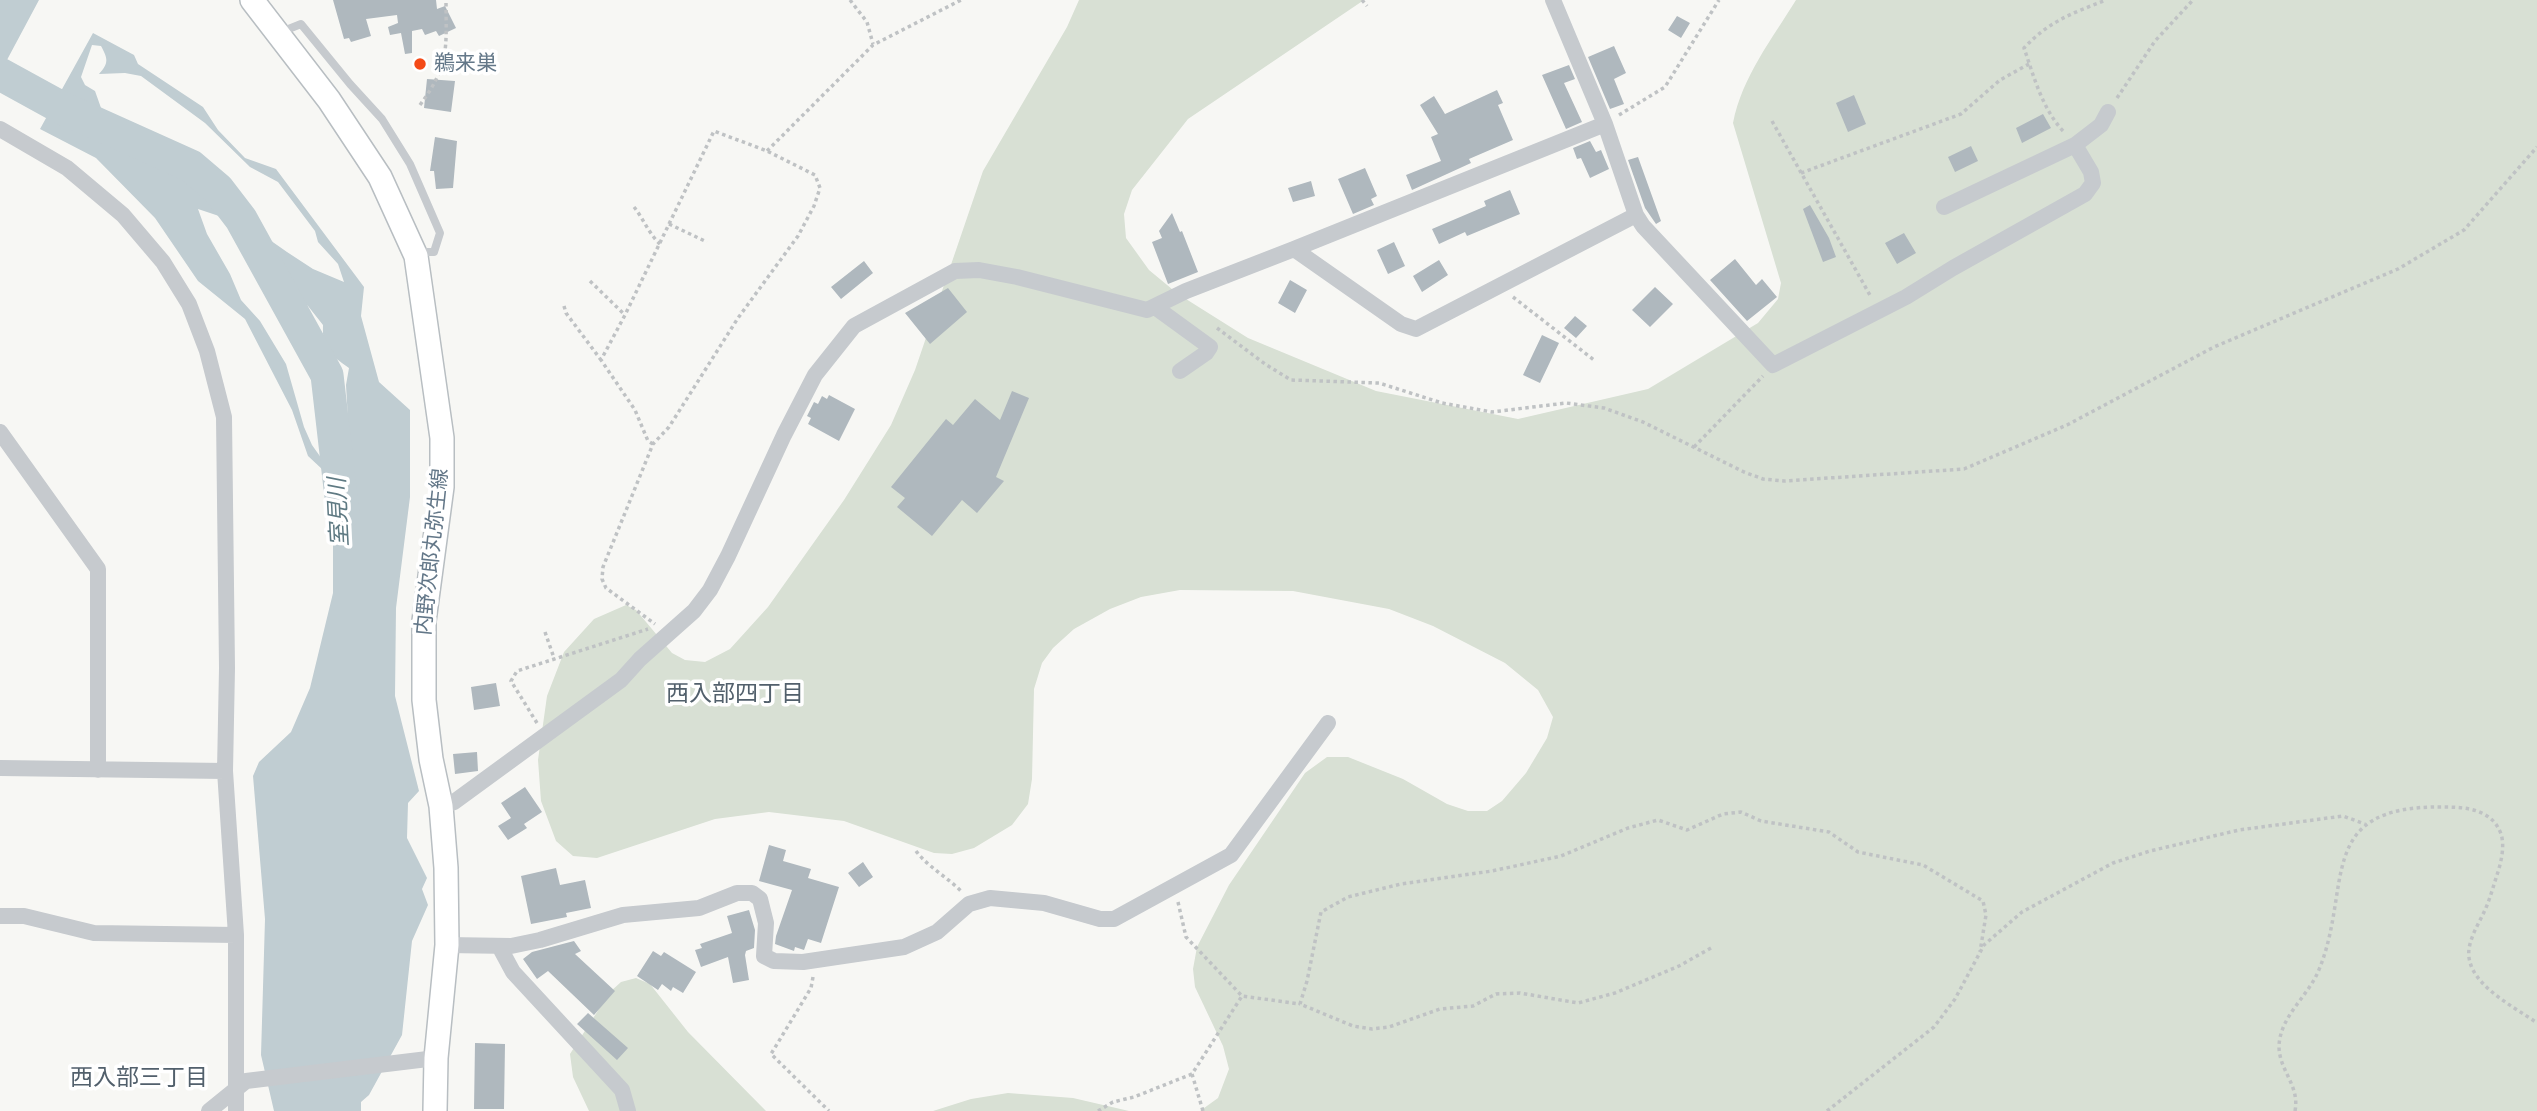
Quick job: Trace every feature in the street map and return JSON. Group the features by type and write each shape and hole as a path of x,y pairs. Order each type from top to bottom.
{"main road":[{"name":"内野次郎丸弥生線","path":"252,0 329,100 380,177 416,256 442,438 442,487 424,621 424,700 431,759 441,806 446,868 447,946 429,1059 435,1111"}],"street":[{"path":"1553,0 1605,124 1636,215 1643,226 1773,365 1879,311 2085,194 2093,183 2091,172 2075,145"},
{"path":"1944,207 2075,145 2101,125 2108,112"},
{"path":"441,806 454,802 621,680 640,659 694,611 710,590 728,556 784,435 816,375 854,326 955,271 979,270 1017,277 1147,310 1186,291 1605,124"},
{"path":"0,129 67,168 123,215 163,262 189,304 207,351 224,417 227,667 225,771 236,935 240,1086 236,1111"},
{"path":"1294,249 1401,324 1416,329 1636,215"},
{"path":"1155,307 1210,346 1206,353 1180,371"},
{"path":"0,432 98,569 98,770"},
{"path":"447,946 499,946 540,940 623,915 699,908 737,893 752,894 760,899 766,923 764,956 774,961 813,961 904,947 937,932 969,904 990,898 1044,903 1100,919 1114,919 1231,855 1328,723"},
{"path":"0,768 225,771"},
{"path":"0,916 24,916 94,933 236,935"},
{"path":"499,946 513,972 622,1090 628,1111"},
{"path":"209,1111 240,1086 429,1059"}],"lane":[{"path":"278,33 301,24 382,119 410,164 440,233 434,252 421,252 416,256"}],"path":[{"path":"420,105 435,83 446,55 446,0"},
{"path":"850,0 867,22 873,45"},
{"path":"767,151 873,45 961,0"},
{"path":"1362,0 1367,6"},
{"path":"1605,124 1665,87 1719,0"},
{"path":"2075,145 2054,122 2042,100 2024,48 2040,31 2073,13 2106,0"},
{"path":"2108,112 2155,41 2193,0"},
{"path":"1801,173 1961,114 2000,80 2029,64"},
{"path":"1772,121 1879,311"},
{"path":"546,736 518,697 511,681 517,671 657,626 606,588 602,579 603,567 653,444 669,427 738,318 798,236 820,188 815,175 767,151 714,131 601,360"},
{"path":"1212,325 1291,380 1379,383 1442,403 1492,412 1566,403 1604,408 1643,422 1763,479 1784,481 1964,470 2067,425 2214,347 2398,269 2464,230 2537,147"},
{"path":"634,206 654,239 660,244"},
{"path":"670,224 707,242"},
{"path":"590,281 625,315"},
{"path":"1498,285 1594,360"},
{"path":"564,306 566,313 635,410 648,440 653,444"},
{"path":"1694,447 1773,365"},
{"path":"545,632 554,658"},
{"path":"2295,1111 2295,1090 2283,1067 2279,1047 2282,1030 2317,975 2325,953 2350,842 2365,824 2388,814 2426,807 2461,807 2483,812 2495,821 2502,836 2498,872 2486,908 2470,942 2468,956 2473,971 2487,988 2537,1023"},
{"path":"1300,1004 1321,912 1348,897 1401,884 1492,872 1561,856 1628,828 1658,820 1687,830 1723,814 1741,812 1760,821 1829,832 1858,852 1923,865 1941,875 1983,901 1986,915 1980,952"},
{"path":"1827,1111 1934,1027 1955,999 1984,944 2022,912 2113,863 2150,851 2239,830 2343,816 2365,824"},
{"path":"916,851 947,877 969,904"},
{"path":"1174,887 1186,937 1242,996 1300,1004 1353,1026 1389,1027 1440,1009 1473,1006 1496,994 1520,993 1578,1003 1615,993 1679,966 1711,948"},
{"path":"813,961 815,970 811,988 771,1054 829,1111"},
{"path":"1098,1111 1113,1102 1134,1097 1192,1074 1242,996"},
{"path":"1192,1074 1203,1111"}],"shaded area":[{"path":"1079,0 1364,0 1188,119 1132,190 1124,214 1126,238 1149,270 1178,294 1248,338 1376,391 1518,419 1648,389 1758,323 1778,299 1781,283 1733,123 1737,106 1751,74 1796,0 2537,0 2537,1111 1200,1111 1218,1098 1229,1069 1223,1046 1195,987 1193,969 1197,947 1229,885 1305,773 1327,757 1348,757 1403,779 1447,804 1468,811 1487,811 1502,801 1526,773 1547,738 1553,717 1538,690 1505,663 1433,626 1389,609 1293,591 1180,590 1141,597 1110,609 1074,629 1053,648 1042,663 1034,689 1032,779 1028,804 1012,825 974,848 952,854 934,853 844,821 769,812 715,819 597,858 573,856 556,841 541,801 538,760 547,696 564,652 594,619 626,605 636,610 672,653 685,660 705,662 730,649 768,607 844,500 891,425 915,370 983,171 1067,27"},
{"path":"636,978 650,984 688,1032 766,1111 589,1111 573,1077 570,1054 610,992 621,982"},
{"path":"1008,1093 1073,1098 1129,1111 933,1111 971,1099"}],"water":[{"path":"0,0 39,0 0,73"},
{"path":"93,33 134,55 138,64 203,107 218,130 245,158 276,169 364,287 361,316 379,382 410,410 410,497 396,608 395,696 419,791 408,803 407,838 427,878 422,889 428,905 412,941 402,1035 369,1095 361,1102 361,1111 274,1111 261,1055 265,919 253,776 259,762 291,732 310,688 333,593 333,505 323,470 308,456 292,410 245,319 198,281 155,218 96,158 40,129","holes":["92,45 101,46 106,58 105,67 99,74 125,73 141,76 205,123 250,167 278,182 315,231 318,242 338,264 344,282 313,269 287,252 257,231 194,178 111,136 95,91 85,85 81,77","198,209 237,226 242,238 286,284 294,298 308,306 323,325 328,351 349,368 346,385 349,437 345,467 329,469 312,445 304,427 286,364 260,321 241,300 230,274 207,234"]}],"building":[{"path":"333,0 436,0 437,9 445,6 456,28 439,36 436,31 425,35 422,29 412,31 412,53 405,54 401,33 390,35 388,27 398,23 397,15 366,19 371,36 351,42 349,38 344,39"},
{"path":"1677,16 1690,23 1681,38 1668,30"},
{"path":"1614,46 1626,73 1614,79 1624,104 1610,109 1588,57"},
{"path":"1569,65 1575,79 1564,83 1582,122 1566,129 1542,75"},
{"path":"427,79 455,81 451,112 424,108"},
{"path":"1497,90 1503,103 1498,105 1513,140 1469,159 1471,163 1412,190 1406,175 1441,161 1431,137 1438,134 1420,105 1434,96 1445,114"},
{"path":"1854,95 1866,124 1848,132 1836,103"},
{"path":"2043,114 2051,128 2022,143 2016,128"},
{"path":"435,137 457,141 453,188 436,189 434,171 430,171"},
{"path":"1590,141 1596,152 1601,150 1609,169 1590,178 1573,148"},
{"path":"1971,146 1978,161 1955,172 1948,157"},
{"path":"1638,157 1661,221 1656,224 1645,208 1628,160"},
{"path":"1365,168 1377,196 1371,199 1374,205 1353,214 1338,179"},
{"path":"1311,181 1315,196 1293,202 1288,188"},
{"path":"1510,190 1520,214 1467,236 1465,232 1439,244 1432,229 1486,206 1484,201"},
{"path":"1810,205 1829,238 1836,257 1823,262 1803,209"},
{"path":"1172,213 1198,272 1168,284 1152,242 1162,238 1159,231"},
{"path":"1904,233 1916,253 1897,264 1885,243"},
{"path":"1394,242 1405,266 1388,274 1377,250"},
{"path":"1735,259 1756,285 1762,279 1777,297 1747,321 1710,280"},
{"path":"1439,260 1448,275 1422,292 1413,276"},
{"path":"864,261 873,273 841,299 831,287"},
{"path":"1290,280 1307,290 1295,313 1278,303"},
{"path":"1655,287 1673,304 1650,327 1632,310"},
{"path":"948,288 967,312 930,344 905,313"},
{"path":"1575,316 1587,326 1576,338 1564,328"},
{"path":"1542,335 1559,343 1540,383 1523,375"},
{"path":"1012,391 1029,398 996,477 1004,481 977,513 962,500 932,536 897,507 905,498 891,487 946,419 953,425 975,399 1000,420"},
{"path":"829,395 855,409 839,441 808,424 811,418 807,416 814,402 818,404 822,396 827,399"},
{"path":"496,683 500,706 474,710 471,687"},
{"path":"477,752 478,771 455,774 453,754"},
{"path":"525,787 542,812 524,824 527,828 508,840 498,826 511,818 501,803"},
{"path":"769,845 786,850 783,861 811,869 808,878 839,887 821,943 808,939 804,950 795,947 794,951 775,944 792,890 759,881"},
{"path":"863,862 873,877 859,887 848,873"},
{"path":"556,868 560,885 585,880 591,908 566,913 567,917 531,924 521,876"},
{"path":"749,910 755,930 754,948 746,951 745,955 749,980 733,983 728,957 701,967 695,950 702,948 700,944 732,933 727,916"},
{"path":"574,941 581,951 575,954 615,991 594,1015 548,971 537,979 523,959 532,952"},
{"path":"653,951 661,956 664,952 696,972 683,993 673,987 671,991 662,984 658,990 637,976"},
{"path":"588,1013 628,1048 617,1060 577,1024"},
{"path":"475,1043 505,1044 504,1109 474,1109"}],"waterway":[{"name":"室見川","path":"0,74 62,108 191,166 218,189 241,219 327,375 343,514"}],"place":[{"name":"鵜来巣","path":"420,64"}],"district":[{"name":"西入部四丁目","path":"735,695"},
{"name":"西入部三丁目","path":"139,1079"}]}
